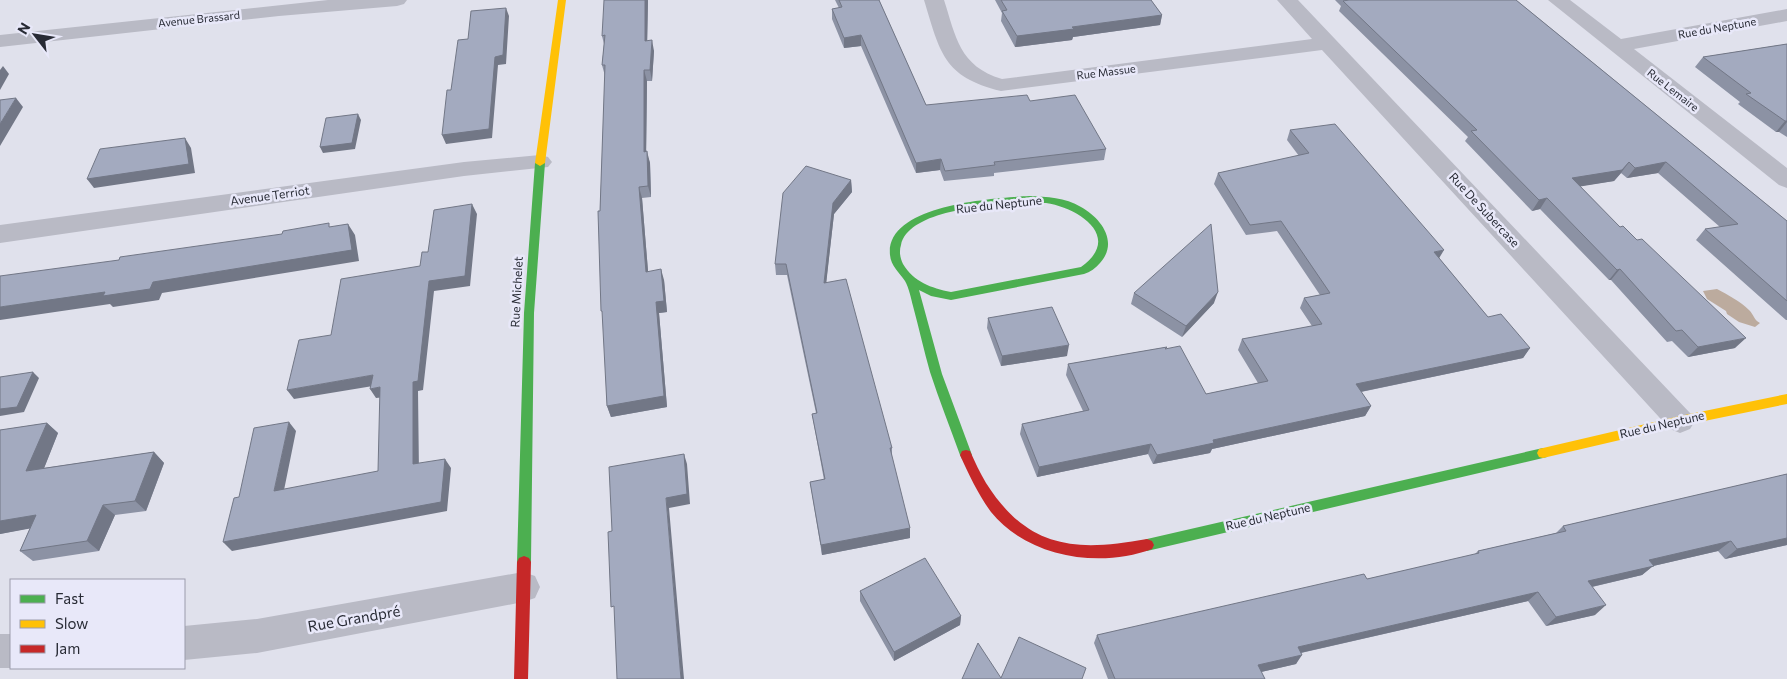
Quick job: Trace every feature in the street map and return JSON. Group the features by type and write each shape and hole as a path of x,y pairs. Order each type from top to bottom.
{"street":[{"name":"Avenue Brassard","path":"0,41 281,5 398,0"},
{"name":"Rue Michelet","path":"521,679 529,313 540,162 562,0"},
{"name":"Rue Massue","path":"934,0 950,47 959,66 974,77 1001,85 1327,43"},
{"name":"Rue De Subercase","path":"1287,0 1680,420"},
{"name":"Rue Lemaire","path":"1558,0 1787,180"},
{"name":"Rue du Neptune","path":"1618,46 1787,15"},
{"name":"Avenue Terriot","path":"0,234 464,169 540,162"},
{"name":"Rue du Neptune","path":"911,282 935,293 951,296 1084,270 1099,258 1103,249 1103,236 1092,218 1076,207 1062,202 1035,199 945,210 917,220 906,228 898,238 895,246 896,261 901,271 911,282 932,360 982,492 1001,516 1014,527 1038,541 1061,549 1095,554 1121,551 1680,420 1787,399"},
{"name":"Rue Grandpré","path":"185,643 257,636 523,587"}],"shaded area":[{"path":"1717,289 1742,304 1760,323 1755,327 1739,322 1707,299 1703,291"}],"building":[{"path":"604,0 645,0 645,41 652,40 650,70 644,70 644,152 647,151 648,186 639,187 646,272 661,269 664,301 656,302 664,396 607,406 601,311 598,211 600,211 605,65 602,65 605,35 602,36"},
{"path":"839,0 879,0 926,105 1027,95 1030,101 1075,95 1106,149 994,162 995,165 945,171 941,159 916,163 861,35 844,38 832,9 842,7"},
{"path":"1001,0 1151,0 1162,15 1017,36 1002,11 1007,10"},
{"path":"1516,0 1787,221 1787,301 1705,229 1738,224 1666,162 1635,168 1629,162 1622,170 1572,178 1620,227 1623,226 1637,240 1642,239 1746,338 1698,347 1682,330 1676,331 1620,269 1617,270 1547,198 1539,200 1471,131 1477,130 1343,1"},
{"path":"506,8 503,55 495,57 489,129 442,135 447,90 451,90 458,40 468,39 471,11"},
{"path":"1787,44 1787,121 1746,94 1751,93 1703,57"},
{"path":"16,98 0,124 0,100"},
{"path":"358,114 352,143 320,147 326,118"},
{"path":"1335,124 1444,250 1434,252 1488,317 1501,314 1530,348 1356,384 1371,406 1213,440 1214,443 1157,455 1151,444 1039,467 1022,424 1089,410 1068,364 1180,346 1206,394 1268,381 1242,339 1322,324 1304,298 1330,293 1281,221 1250,225 1218,173 1309,153 1290,130"},
{"path":"185,138 189,164 87,179 100,149"},
{"path":"806,166 851,180 833,203 824,283 846,279 892,448 890,448 910,528 821,545 810,482 825,479 812,414 817,413 786,264 775,264 783,193"},
{"path":"472,204 465,276 429,281 418,381 413,382 413,464 445,459 441,502 223,542 234,498 239,497 254,428 289,422 274,491 378,471 380,387 370,389 373,375 287,390 299,340 331,335 341,279 420,266 422,252 428,252 434,210"},
{"path":"329,223 329,227 348,224 352,250 153,282 150,289 103,296 105,292 0,307 0,276 119,260 120,257 282,234 283,231"},
{"path":"1211,224 1218,292 1186,326 1134,293"},
{"path":"1052,307 1069,345 1002,356 988,318"},
{"path":"33,372 17,407 0,409 0,377"},
{"path":"47,423 26,471 154,452 135,501 103,505 87,541 20,551 36,515 0,521 0,430"},
{"path":"684,454 687,494 666,498 681,679 617,679 614,606 611,607 608,532 612,531 609,467"},
{"path":"1787,474 1787,538 1737,549 1731,541 1649,560 1654,566 1588,581 1606,605 1556,617 1538,592 1298,647 1302,655 1258,665 1265,679 1115,679 1097,635 1364,574 1367,579 1479,553 1478,551 1566,531 1563,526"},
{"path":"925,558 961,616 894,652 860,591"},
{"path":"1019,637 1086,668 1082,679 962,679 978,643 1001,678"}],"traffic: fast":[{"path":"524,562 529,313 540,163"},
{"path":"911,282 935,293 951,296 1084,270 1101,254 1104,242 1102,234 1092,219 1068,204 1046,200 1029,200 988,203 948,210 918,220 906,228 900,235 895,248 896,261 913,288 930,353 966,455"},
{"path":"1147,545 1543,453"}],"traffic: slow":[{"path":"540,163 562,0"},
{"path":"1543,453 1680,421 1787,399"}],"traffic: jam":[{"path":"966,455 980,484 996,508 1015,527 1036,540 1060,548 1086,552 1115,551 1147,545"},
{"path":"521,679 524,562"}]}
